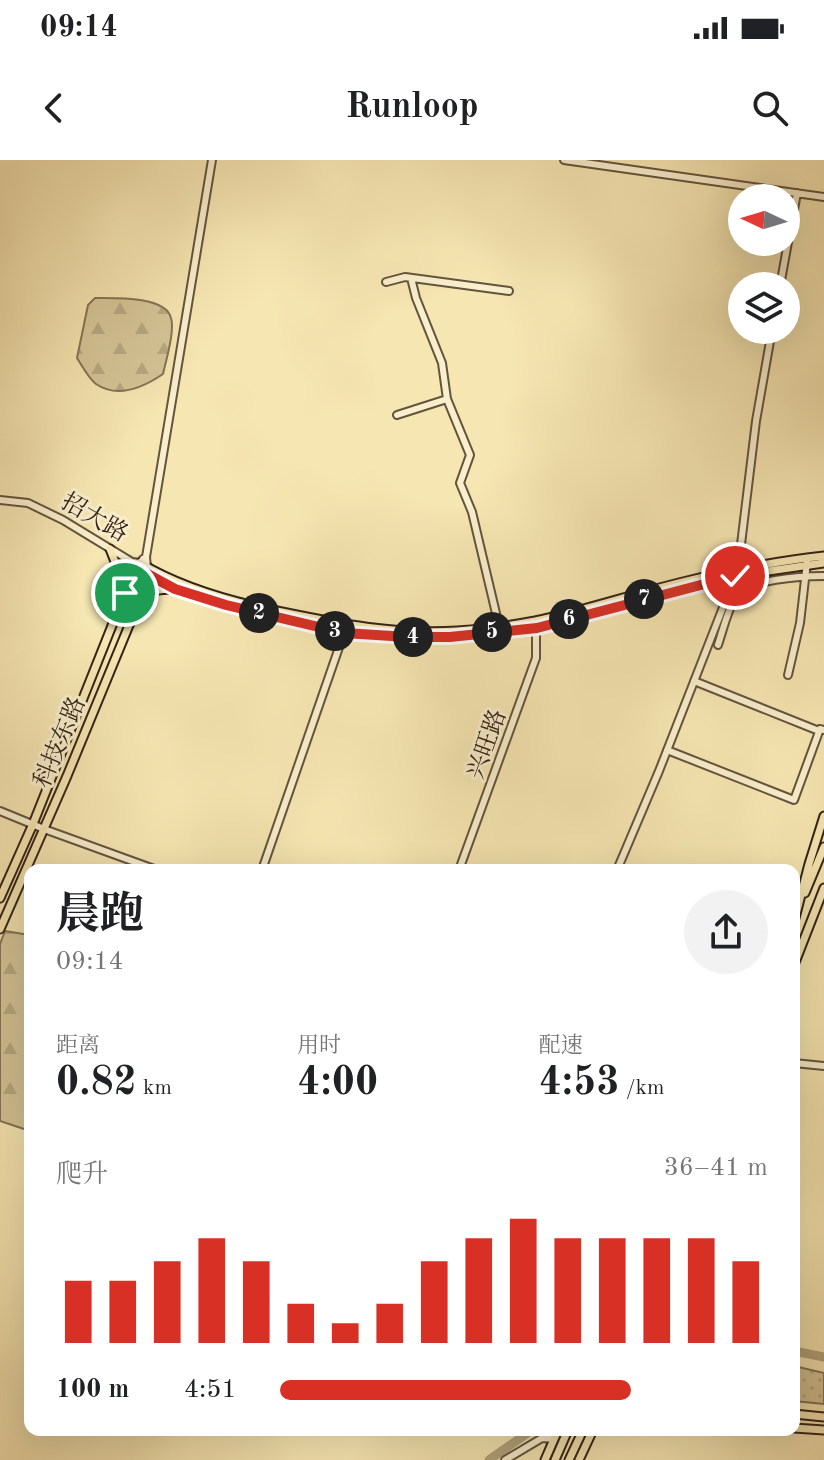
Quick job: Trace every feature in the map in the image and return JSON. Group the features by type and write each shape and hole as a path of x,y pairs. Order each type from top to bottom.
{"main road":[{"path":"110,549 125,593"},
{"name":"招大路","path":"141,565 175,589 226,605 347,629 408,637 450,637 536,624 736,573 807,562 824,556"},
{"name":"招大路","path":"807,562 824,563"},
{"name":"招大路","path":"141,565 205,591 347,629 453,631 536,624"},
{"path":"0,898 33,824 125,593 141,565"},
{"name":"科技东路","path":"29,864 139,601 141,565"},
{"path":"139,601 158,589 175,589"},
{"path":"800,900 824,816"},
{"path":"800,907 824,847"},
{"name":"科技东路","path":"0,929 24,874"},
{"path":"800,951 824,888"},
{"path":"800,1415 824,1417"},
{"path":"800,1428 824,1430"},
{"path":"545,1460 555,1436"},
{"path":"555,1460 565,1436"},
{"path":"569,1460 580,1436"},
{"path":"579,1460 590,1436"}],"street":[{"path":"141,565 212,160"},
{"path":"564,160 733,184"},
{"path":"800,193 824,197"},
{"path":"386,282 405,277 509,291"},
{"path":"411,278 442,363 447,399 470,455 460,483 472,512 499,626"},
{"path":"620,864 736,573 770,344"},
{"path":"397,415 447,399"},
{"name":"招大路","path":"0,500 28,503 141,565"},
{"path":"788,675 800,623 807,562"},
{"path":"718,645 734,598 740,590 754,584 824,576"},
{"name":"兴旺路","path":"461,864 536,658 536,624"},
{"path":"264,864 347,629"},
{"path":"694,681 821,730"},
{"path":"667,750 794,800 824,720"},
{"path":"0,811 140,864"},
{"path":"800,1064 824,1066"},
{"path":"505,1460 542,1438 554,1439"}],"green space":[{"path":"95,298 150,302 167,311 172,330 163,374 139,387 122,391 104,388 91,379 77,358 88,305"},
{"path":"5,931 24,934 24,1129 0,1121 0,944"},
{"path":"800,1367 824,1373 824,1404 800,1402"}],"waterway":[{"path":"800,1352 824,1357"},
{"path":"489,1460 523,1436"}],"route":[{"path":"125,593 138,569 175,589 287,621 344,633 450,637 537,628 735,576"}]}
